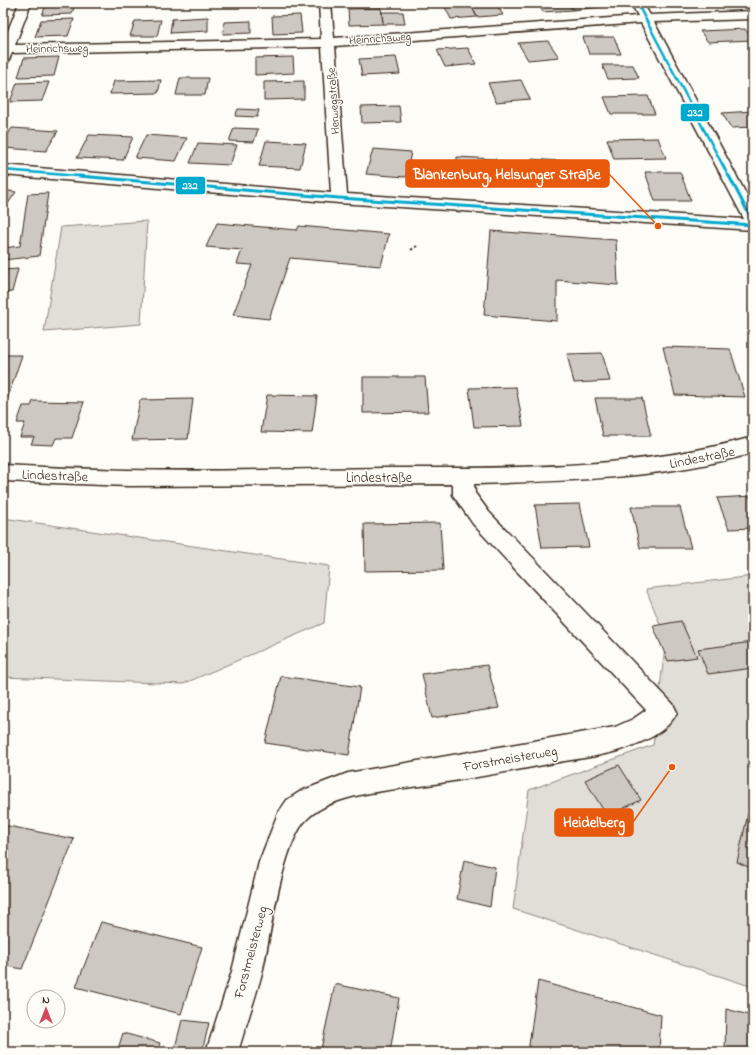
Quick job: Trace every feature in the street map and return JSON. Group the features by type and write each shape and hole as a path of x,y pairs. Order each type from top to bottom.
{"street":[{"path":"5,54 25,3"},
{"name":"Herwegstraße","path":"325,3 339,198"},
{"path":"637,3 753,222"},
{"name":"Heinrichsweg","path":"5,54 328,42 645,19 753,15"},
{"path":"3,170 339,198 753,225"},
{"name":"Lindestraße","path":"3,473 128,478 463,476 562,473 648,466 714,456 753,444"},
{"name":"Forstmeisterweg","path":"222,1052 247,970 274,860 283,831 296,810 318,796 353,784 448,770 616,739 642,728 664,712 481,518 464,495 463,476"}],"path":[{"path":"411,250 417,246"}],"shaded area":[{"path":"147,221 141,324 44,332 61,227"},
{"path":"3,518 329,566 324,623 183,684 3,677"},
{"path":"753,576 753,987 513,909 529,790 653,745 666,639 646,589"}],"building":[{"path":"47,3 75,3 72,14 42,15"},
{"path":"470,3 496,3 503,15 477,17"},
{"path":"470,3 477,17 451,19 444,5"},
{"path":"537,3 568,3 573,10 543,12"},
{"path":"568,3 599,3 602,7 573,10"},
{"path":"381,8 383,24 349,25 348,9"},
{"path":"382,12 403,12 405,24 383,24"},
{"path":"300,15 302,33 273,34 272,16"},
{"path":"208,17 208,31 170,33 172,19"},
{"path":"74,19 68,36 35,37 41,20"},
{"path":"161,20 157,36 130,36 135,21"},
{"path":"251,21 251,33 223,34 224,22"},
{"path":"745,29 753,40 708,42 700,31"},
{"path":"583,37 614,37 621,54 589,54"},
{"path":"548,41 559,57 528,60 518,43"},
{"path":"468,48 476,64 445,67 437,50"},
{"path":"59,57 54,76 18,77 24,58"},
{"path":"293,57 294,73 255,75 255,58"},
{"path":"396,57 400,74 362,76 359,59"},
{"path":"602,65 633,65 639,78 608,79"},
{"path":"180,78 208,78 205,95 176,95"},
{"path":"161,80 158,93 110,94 114,81"},
{"path":"521,80 530,99 496,102 488,83"},
{"path":"304,81 304,99 264,100 264,82"},
{"path":"49,82 42,101 10,102 17,83"},
{"path":"648,96 655,114 611,114 604,97"},
{"path":"399,106 401,122 362,123 361,107"},
{"path":"238,109 259,110 257,117 235,116"},
{"path":"753,111 753,127 731,128 722,113"},
{"path":"12,128 58,131 46,151 3,148 3,142"},
{"path":"234,128 258,129 254,142 229,141"},
{"path":"89,135 133,137 123,160 77,158"},
{"path":"146,135 187,138 176,161 135,158"},
{"path":"658,138 666,158 614,159 607,139"},
{"path":"266,141 306,143 300,168 259,166"},
{"path":"198,143 237,145 230,165 190,163"},
{"path":"373,149 411,152 406,177 366,174"},
{"path":"457,157 496,159 495,179 456,177"},
{"path":"531,159 574,162 575,185 530,181"},
{"path":"645,172 680,172 691,201 655,201"},
{"path":"3,190 16,192 3,211"},
{"path":"48,193 39,256 3,260 3,248 20,246 28,194"},
{"path":"217,223 297,230 299,226 389,234 381,266 290,258 269,319 233,315 252,265 237,264 242,250 206,247"},
{"path":"491,231 616,240 618,285 557,280 557,321 484,315"},
{"path":"18,269 12,292 3,293 3,270"},
{"path":"663,347 730,349 745,397 675,395"},
{"path":"602,353 610,381 574,383 567,354"},
{"path":"3,355 22,355 7,400 3,400"},
{"path":"363,377 425,377 428,412 363,413"},
{"path":"516,387 523,426 474,427 469,388"},
{"path":"267,395 317,396 312,433 261,432"},
{"path":"595,398 642,398 651,436 603,436"},
{"path":"193,399 188,439 132,440 140,400"},
{"path":"33,401 84,402 72,438 56,438 53,445 31,444 34,437 20,437 25,423 17,423 23,406 31,406"},
{"path":"753,496 753,528 729,529 717,498"},
{"path":"580,504 589,547 542,548 535,505"},
{"path":"631,507 680,507 691,548 640,548"},
{"path":"440,523 443,570 365,571 364,524"},
{"path":"681,621 697,657 668,661 653,626"},
{"path":"753,642 753,668 708,674 698,649"},
{"path":"487,665 499,708 432,718 422,674"},
{"path":"281,676 360,687 349,755 265,743"},
{"path":"619,765 641,800 607,816 585,780"},
{"path":"753,792 753,869 737,862"},
{"path":"3,825 74,839 22,969 3,965"},
{"path":"464,860 495,867 490,907 457,899"},
{"path":"101,922 202,947 181,1014 76,987"},
{"path":"538,981 661,1015 659,1052 528,1052"},
{"path":"335,984 399,998 390,1052 335,1052 321,1049"},
{"path":"726,1009 753,1016 753,1052 725,1052"},
{"path":"182,1020 209,1023 202,1052 174,1052"},
{"path":"123,1033 160,1043 157,1052 117,1052"}],"transit line":[{"name":"232","path":"637,3 753,222"},
{"name":"232","path":"3,170 339,198 753,225"}],"place":[{"name":"Blankenburg, Helsunger Straße","path":"658,226"},
{"name":"Heidelberg","path":"672,767"}]}
